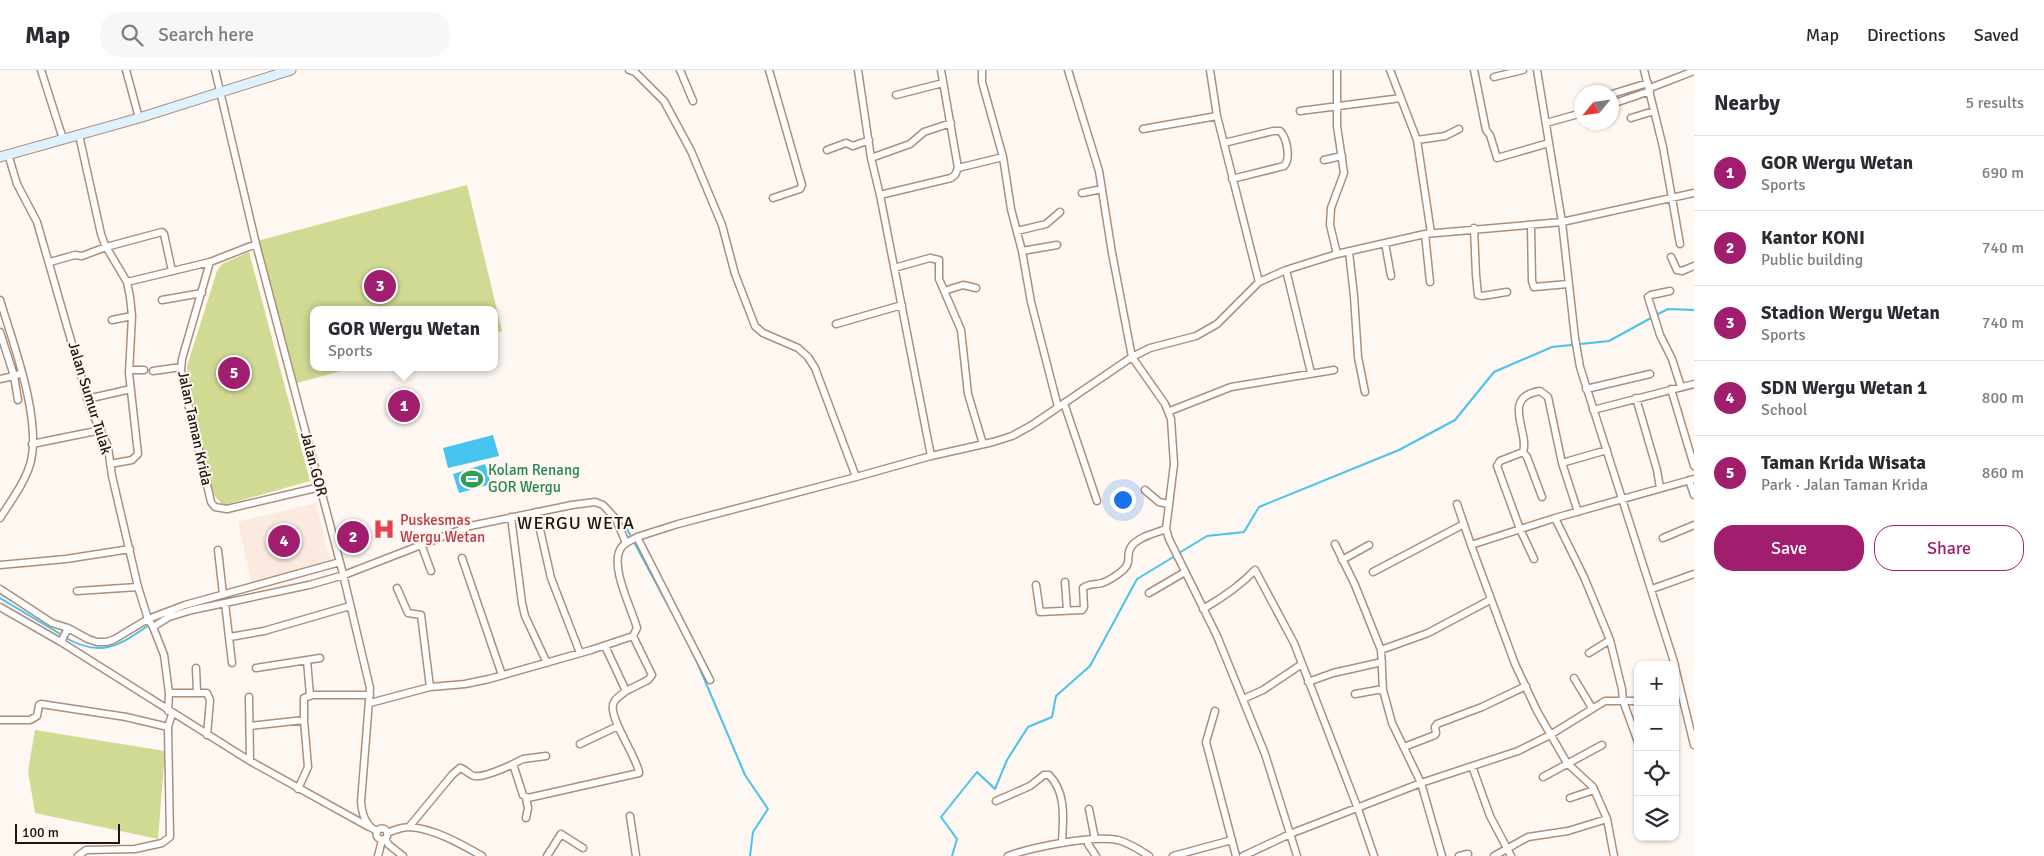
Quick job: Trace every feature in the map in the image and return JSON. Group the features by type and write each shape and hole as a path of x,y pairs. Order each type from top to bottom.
{"street":[{"path":"41,70 63,140"},
{"path":"126,70 138,118"},
{"name":"Jalan GOR","path":"215,70 219,94 256,244 343,573 370,695 360,802 363,815 370,828"},
{"path":"4,156 219,94 269,73 291,70"},
{"path":"629,70 635,72 664,101 691,151 722,225 735,274 756,326 763,333 798,348 808,357 815,368 856,477"},
{"path":"680,70 693,101"},
{"path":"769,70 802,186 800,189 773,198"},
{"path":"867,70 858,71 868,140 931,456"},
{"path":"880,195 951,178 955,175 958,168 941,70"},
{"path":"982,70 982,82 1003,156 1011,209 1022,251 1031,302 1061,405 1098,501"},
{"path":"1068,70 1099,172 1132,357 1170,411 1174,464 1166,529 1173,548 1217,636 1243,699 1265,754 1297,856"},
{"path":"1210,70 1217,116 1259,282"},
{"path":"1337,70 1336,107 1344,173 1331,208 1330,224 1337,254"},
{"path":"1390,70 1417,140 1428,233 1430,282"},
{"path":"1474,70 1486,130 1490,135 1497,158 1549,143"},
{"path":"1494,77 1523,70"},
{"path":"1536,70 1562,222 1575,338 1586,389 1652,589 1674,661"},
{"path":"1644,70 1680,244"},
{"path":"1619,101 1649,87 1694,71"},
{"path":"896,94 943,83"},
{"path":"1619,92 1649,87"},
{"path":"1626,90 1628,98"},
{"path":"1300,111 1401,98"},
{"path":"1631,118 1654,111"},
{"path":"1546,123 1574,115"},
{"path":"1143,129 1217,116"},
{"path":"871,158 910,144 926,131 951,123"},
{"path":"1417,140 1445,136 1459,129"},
{"path":"1224,143 1273,131 1280,131 1284,135 1288,159 1284,166 1232,178"},
{"path":"79,135 101,234 106,247 127,282 132,316 130,370 138,454 132,460 110,464"},
{"path":"828,150 846,143 853,146 868,140"},
{"name":"Jalan Sumur Tulak","path":"4,156 16,184 37,222 88,399 94,418 102,430 108,447 110,464 138,587 150,623 164,655 169,693 170,837 162,843 135,849 88,850 78,856"},
{"path":"958,168 1003,156"},
{"path":"1324,160 1342,156"},
{"path":"1082,193 1102,189"},
{"path":"526,798 639,773 638,766 618,726 612,703 626,691 648,680 652,674 634,636 637,628 623,588 618,564 620,550 627,542 636,537 931,456 1012,436 1132,357 1150,348 1196,336 1217,324 1259,282 1286,270 1337,254 1428,233 1562,222 1694,193"},
{"path":"1017,230 1046,224 1060,212"},
{"path":"1531,226 1532,281 1534,286 1568,284"},
{"path":"1474,228 1478,295 1507,292"},
{"path":"50,262 75,255 82,256 106,247 163,232 172,270"},
{"path":"1384,243 1392,276"},
{"path":"127,282 210,262 256,244"},
{"path":"1022,251 1057,245"},
{"path":"1349,252 1358,358 1366,392"},
{"path":"1671,257 1677,270 1682,271 1694,266"},
{"path":"894,268 930,258 939,260 938,279 962,330 968,394 983,444"},
{"name":"Jalan Taman Krida","path":"210,262 181,367 182,382 211,502 215,507 227,509 320,487"},
{"path":"1286,270 1311,373"},
{"path":"944,291 963,285 976,288"},
{"path":"1670,291 1651,295 1648,298 1660,335 1672,359 1681,387"},
{"path":"162,300 202,293"},
{"path":"0,300 18,374 18,400"},
{"path":"836,324 902,305"},
{"path":"112,320 132,316"},
{"path":"0,332 28,402 32,444 30,463 0,518"},
{"path":"154,370 181,367"},
{"path":"130,370 144,370"},
{"path":"1170,411 1232,386 1334,370"},
{"path":"0,379 18,374"},
{"path":"1586,389 1650,374"},
{"path":"1593,410 1694,384"},
{"path":"88,399 131,388"},
{"path":"1671,389 1694,466"},
{"path":"1542,497 1527,457 1523,452 1524,444 1518,409 1528,395 1540,391 1548,397 1562,463 1578,512"},
{"path":"1636,398 1657,470 1660,488"},
{"path":"32,444 102,430"},
{"path":"1562,463 1607,450"},
{"path":"1523,452 1500,461 1497,466 1498,474 1534,559"},
{"path":"1471,545 1555,518 1692,480 1694,495"},
{"path":"1145,490 1159,502 1168,504"},
{"path":"150,623 180,613 309,585 470,526 572,505 599,503 616,520 627,542"},
{"path":"1456,504 1490,600 1526,686 1566,763 1572,770 1589,782 1594,790 1607,818 1614,856"},
{"path":"536,512 551,578 580,653"},
{"path":"511,517 522,603 547,663"},
{"path":"1555,518 1584,577 1610,640 1622,689 1622,701 1634,732"},
{"path":"1374,572 1464,524"},
{"path":"1662,538 1694,525"},
{"path":"1036,584 1040,612 1082,610 1084,607 1083,588 1092,584 1103,583 1122,572 1129,562 1132,544 1137,540 1166,529"},
{"path":"636,537 710,680"},
{"path":"422,544 431,571"},
{"path":"1335,544 1355,585 1381,650 1383,689 1392,723 1421,783 1442,856"},
{"path":"1342,560 1369,545"},
{"path":"0,565 66,559 130,549"},
{"path":"218,550 223,594"},
{"path":"462,558 502,675"},
{"path":"0,588 52,623 88,639 106,642 223,594 340,562"},
{"path":"1203,609 1224,597 1246,580 1255,570 1294,643 1358,809 1374,856"},
{"path":"1149,593 1185,572"},
{"path":"1652,589 1694,574"},
{"path":"1065,582 1067,610"},
{"path":"77,591 138,587"},
{"path":"397,588 408,613 422,615 430,687"},
{"path":"1381,650 1428,632 1490,600"},
{"path":"225,603 232,663"},
{"path":"230,637 264,631 350,606"},
{"path":"0,607 62,641 170,712 250,761 377,831 377,838 385,837 409,827 452,774 460,768 472,775 479,776 523,759 546,756"},
{"path":"62,641 68,629"},
{"path":"370,703 430,687 465,684 502,675 634,636"},
{"path":"1589,653 1610,640"},
{"path":"605,646 626,691"},
{"path":"256,668 320,658"},
{"path":"307,660 310,696"},
{"path":"1308,682 1340,671 1382,662"},
{"path":"1243,699 1268,686 1302,664"},
{"path":"196,668 197,692"},
{"path":"1574,678 1592,708"},
{"path":"1404,748 1435,735 1437,724 1482,707 1526,686"},
{"path":"1355,694 1383,689"},
{"path":"169,693 207,693 210,698 207,735"},
{"path":"298,789 308,767 304,698 310,696 370,695"},
{"path":"249,697 250,761"},
{"path":"1679,697 1694,745"},
{"path":"1243,856 1290,834 1421,783 1518,751 1550,735 1592,708 1610,700 1634,701"},
{"path":"0,720 30,720 37,716 38,705 40,704 126,717 168,727"},
{"path":"1215,712 1206,742 1236,856"},
{"path":"250,726 304,720"},
{"path":"580,744 618,726"},
{"path":"1543,777 1602,745"},
{"path":"513,764 526,798 528,808 526,818"},
{"path":"1472,766 1490,816 1511,856"},
{"path":"996,801 1030,786 1044,775 1049,775 1056,786 1063,807 1062,844"},
{"path":"1570,798 1594,790"},
{"path":"1089,809 1095,839"},
{"path":"630,816 636,856"},
{"path":"1494,856 1528,837 1568,831 1607,818"},
{"path":"409,827 444,837 482,856"},
{"path":"548,856 561,834 583,848"},
{"path":"378,856 385,837"},
{"path":"385,837 389,845 403,856"},
{"path":"1008,856 1095,839 1119,840 1149,856"},
{"path":"1088,840 1088,844 1096,856"},
{"path":"1173,856 1232,840"},
{"path":"1459,856 1468,854"}],"shaded area":[{"path":"316,503 330,560 252,586 238,522"}],"green space":[{"path":"467,185 496,306 310,306 310,371 341,371 297,383 257,241"},
{"path":"249,252 310,481 228,504 222,504 214,495 211,486 188,380 187,366 217,271 222,264"},
{"path":"498,314 502,331 498,332"},
{"path":"35,730 165,751 158,839 35,813 28,771"}],"water":[{"path":"493,435 499,456 448,468 443,448"},
{"name":"Kolam Renang GOR Wergu","path":"485,464 491,484 459,493 453,474"}],"waterway":[{"path":"1656,315 1668,309 1694,310"},
{"path":"1179,553 1207,536 1244,532 1259,507 1399,450 1455,420 1494,372 1552,347 1609,341 1651,318"},
{"path":"620,522 627,529 671,611"},
{"path":"952,856 957,839 941,817 977,772 995,789 1007,760 1028,727 1052,717 1056,696 1090,666 1137,579 1175,556"},
{"path":"0,598 62,635"},
{"path":"66,638 81,645 94,648 106,647 128,639 163,616"},
{"path":"691,648 745,775 768,809 753,832 750,856"}],"place":[{"name":"Stadion Wergu Wetan","path":"380,286"},
{"name":"Taman Krida Wisata","path":"234,373"},
{"name":"GOR Wergu Wetan","path":"404,406"},
{"name":"Kolam Renang GOR Wergu","path":"472,479"},
{"name":"Puskesmas Wergu Wetan","path":"384,529"},
{"name":"Kantor KONI","path":"353,537"},
{"name":"SDN Wergu Wetan 1","path":"284,541"}],"district":[{"name":"WERGU WETA","path":"576,523"}]}
